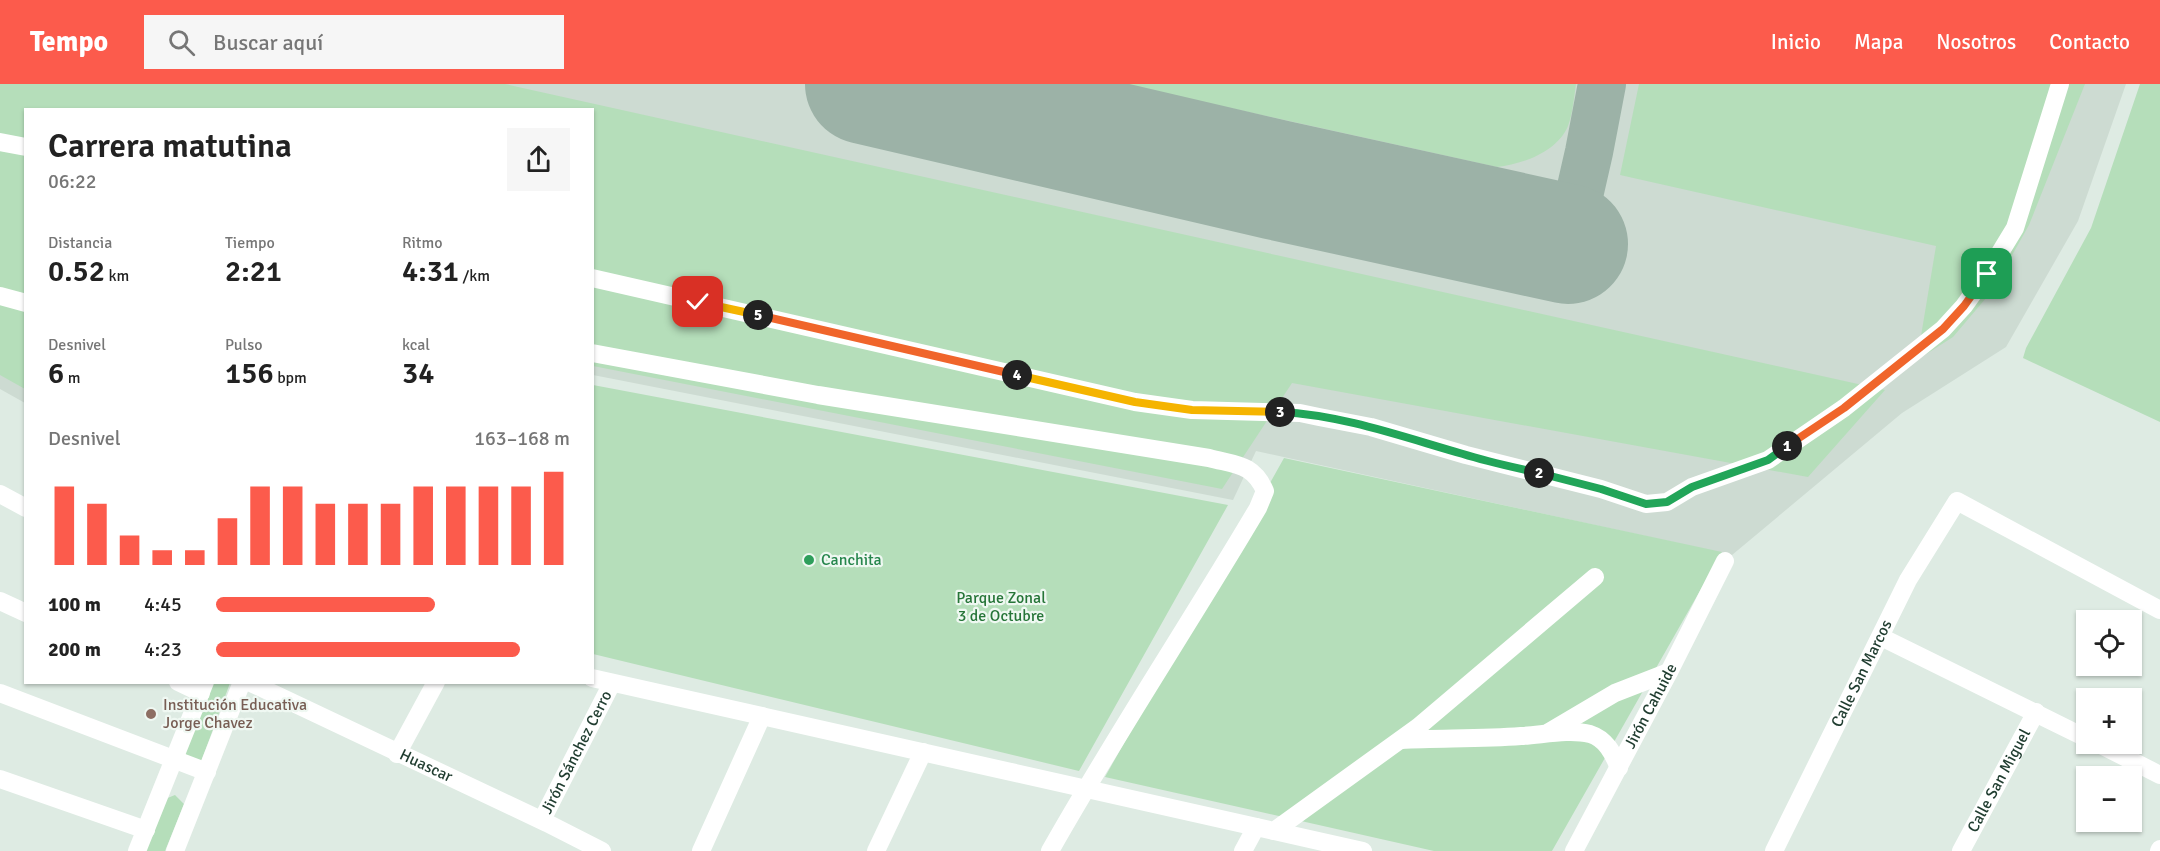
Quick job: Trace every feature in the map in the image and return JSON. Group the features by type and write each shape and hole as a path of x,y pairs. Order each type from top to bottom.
{"street":[{"path":"594,278 1135,402 1192,410 1300,413 1371,427 1466,455 1601,489 1646,504 1667,502 1692,487 1768,460 1844,408 1943,329 1964,306 1987,274 2015,228 2060,84"},
{"path":"0,142 24,147"},
{"path":"0,296 24,302"},
{"path":"594,353 819,395 1209,458 1253,471 1265,491 1258,508 1197,612 1085,789 1050,851"},
{"path":"0,494 24,507"},
{"name":"Calle San Marcos","path":"1774,851 1908,580 1958,501 2160,610"},
{"name":"Jirón Cahuide","path":"1574,851 1670,672 1725,561"},
{"path":"1274,831 1401,740 1595,577"},
{"path":"0,601 24,612"},
{"path":"1881,637 2076,733"},
{"path":"1548,732 1615,693 1670,672"},
{"path":"594,678 1363,851"},
{"name":"Jirón Sánchez Cerro","path":"542,820 612,682"},
{"path":"137,851 203,688 186,684"},
{"path":"175,851 241,684"},
{"name":"Huascar","path":"253,684 542,820 602,851"},
{"path":"398,754 435,684"},
{"path":"0,693 207,772"},
{"name":"Calle San Miguel","path":"1961,851 2036,712"},
{"path":"701,851 762,716"},
{"path":"1401,740 1522,736 1548,732 1589,734 1601,740 1613,752 1618,768"},
{"path":"876,851 923,752"},
{"path":"2119,754 2160,775"},
{"path":"0,779 146,830"},
{"path":"1243,851 1256,827"}],"shaded area":[{"path":"0,84 2126,84 2078,221 2006,347 1902,413 1732,555 1256,451 1233,500 594,375 594,108 24,108 24,402 0,389"}],"green space":[{"path":"0,84 505,84 1885,390 1808,477 1292,383 1222,489 594,366 594,108 24,108 24,388 0,375"},
{"path":"1122,84 1576,84 1568,126 1556,143 1548,150 1528,160 1497,167"},
{"path":"1639,84 2085,84 2029,225 1992,291 1953,337 1917,360 1936,246 1620,175"},
{"path":"2140,84 2160,84 2160,422 2023,358 2026,348 2091,228"},
{"name":"Parque Zonal 3 de Octubre","path":"594,385 1228,505 1079,771 594,654"},
{"path":"1284,458 1722,552 1552,851 1434,851 1105,777"},
{"path":"212,684 230,684 201,762 189,760 183,752"},
{"path":"175,795 184,804 165,851 145,851 165,799"}],"taxiway":[{"path":"1568,244 1602,84"}],"runway":[{"path":"865,84 1277,180 1568,244"}],"place":[{"name":"Canchita","path":"809,560"},
{"name":"Institución Educativa Jorge Chavez","path":"151,714"}],"route":[{"path":"698,302 1135,402 1192,410 1300,413 1371,427 1466,455 1601,489 1646,504 1667,502 1692,487 1768,460 1844,408 1943,329 1964,306 1987,274"}]}
